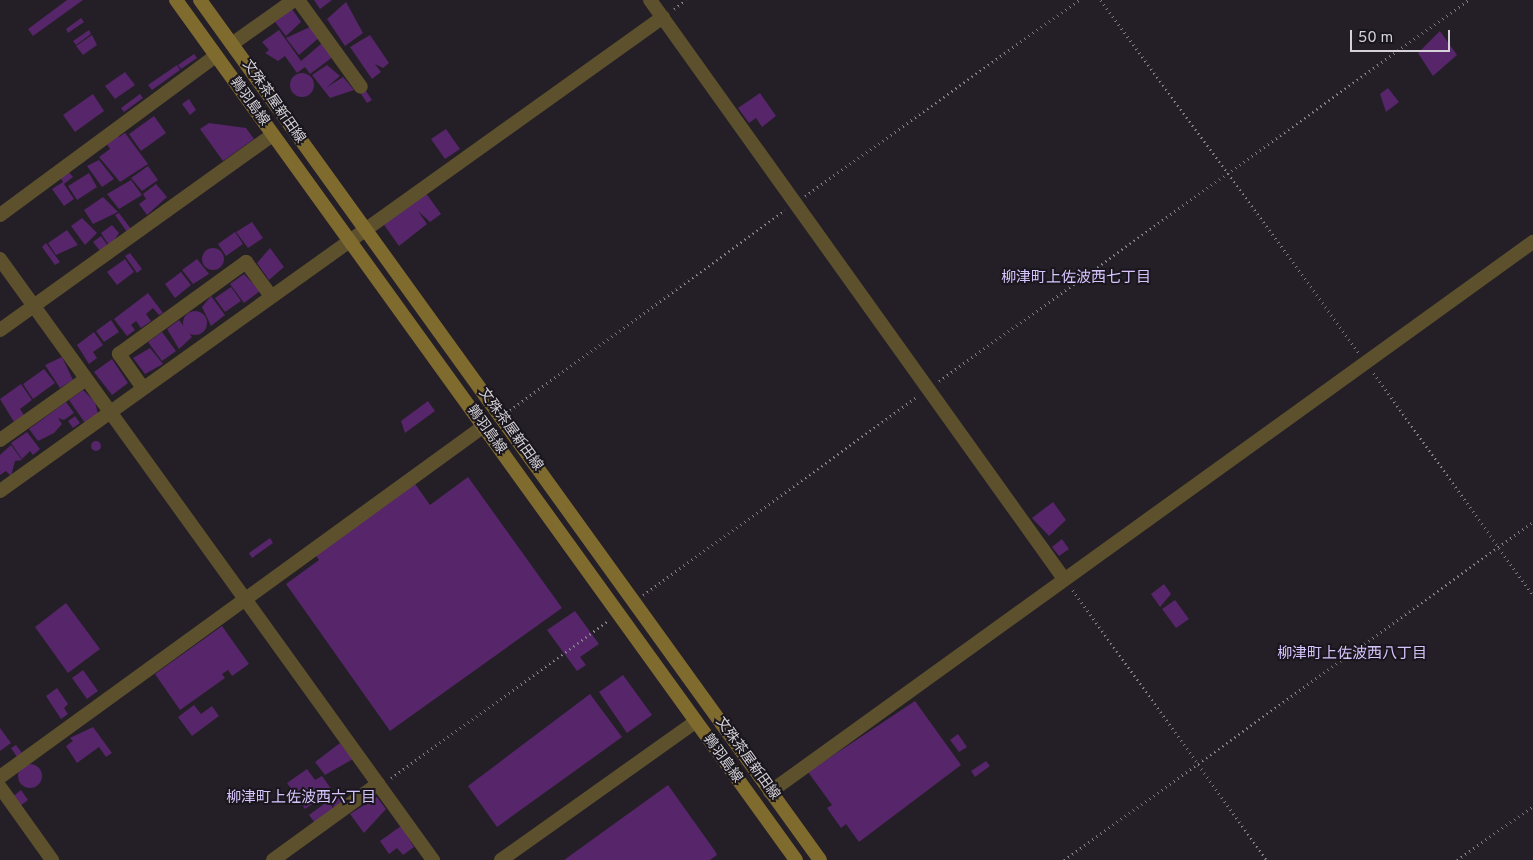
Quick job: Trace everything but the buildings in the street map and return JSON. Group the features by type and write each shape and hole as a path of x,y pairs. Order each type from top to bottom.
{"main road":[{"name":"鶉羽島線","path":"176,0 796,860"},
{"name":"文殊茶屋新田線","path":"200,0 820,860"}],"street":[{"path":"232,44 294,0"},
{"path":"298,0 361,87"},
{"path":"650,0 1064,579"},
{"path":"0,491 663,17"},
{"path":"0,215 216,56"},
{"path":"0,330 272,135"},
{"path":"770,792 1533,242"},
{"path":"0,259 247,598 433,860"},
{"path":"143,388 119,354 246,262 271,296"},
{"path":"0,440 86,379"},
{"path":"0,777 484,426"},
{"path":"501,860 695,722"},
{"path":"274,860 378,784"},
{"path":"0,787 52,860"}],"path":[{"path":"501,418 795,203 1079,0"},
{"path":"1101,0 1366,362 1533,595"},
{"path":"634,602 1468,0"},
{"path":"1064,860 1533,522"},
{"path":"1064,579 1267,860"},
{"path":"378,784 618,613"},
{"path":"1457,860 1533,806"}],"district":[{"name":"柳津町上佐波西七丁目","path":"1076,279"},
{"name":"柳津町上佐波西八丁目","path":"1352,655"},
{"name":"柳津町上佐波西六丁目","path":"301,799"}]}
